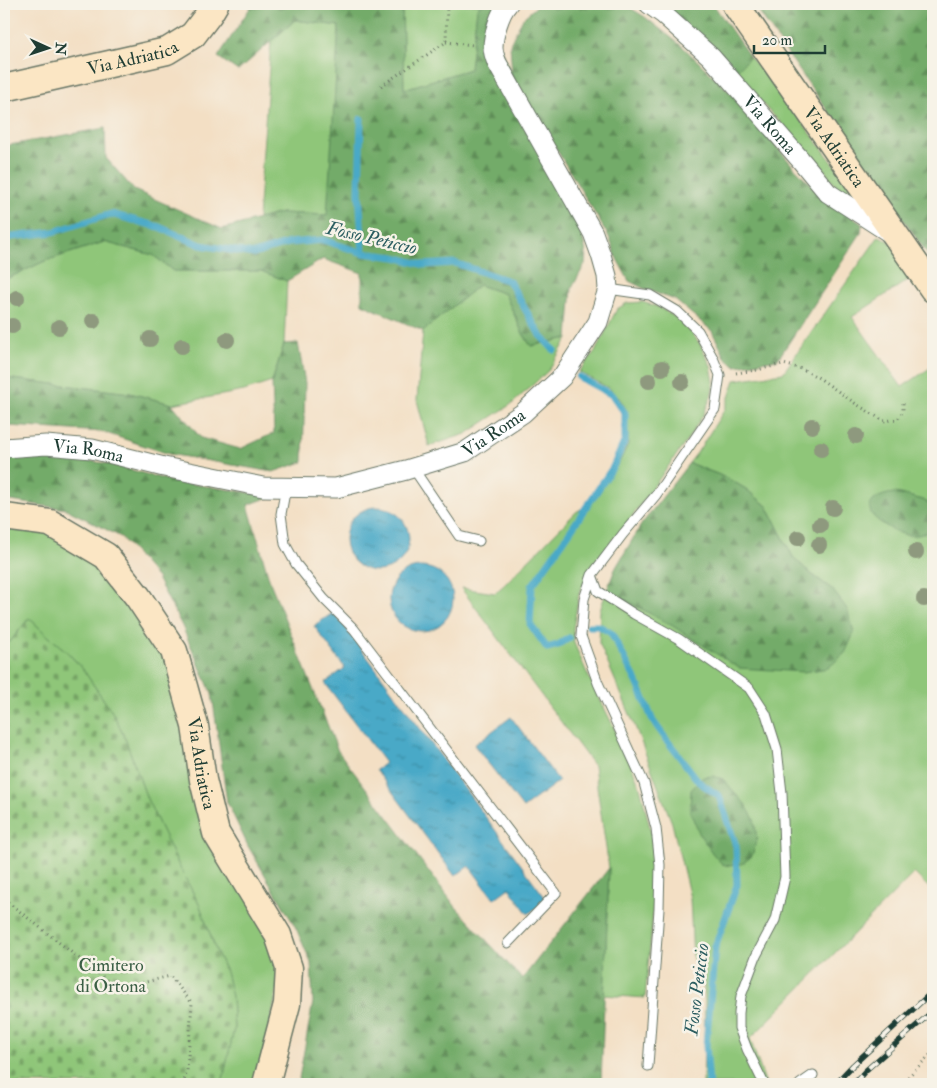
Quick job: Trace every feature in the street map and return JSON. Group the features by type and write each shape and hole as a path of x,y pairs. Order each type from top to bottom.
{"main road":[{"name":"Via Adriatica","path":"4,88 167,52 193,35 215,4"},
{"name":"Via Adriatica","path":"735,4 933,288"},
{"name":"Via Adriatica","path":"4,517 50,523 106,556 138,597 174,651 195,726 203,780 216,833 278,935 289,968 287,1004 266,1084"}],"street":[{"name":"Via Roma","path":"4,448 46,445 92,450 262,487 336,488 465,452 523,413 562,377 598,322 608,289 601,255 593,233 496,63 493,47 497,27 508,4"},
{"name":"Via Roma","path":"649,4 664,14 711,57 828,193 898,238"}],"lane":[{"path":"608,289 650,295 677,311 698,331 720,375 715,409 656,495 592,575 584,599 581,636 598,683 644,783 656,828 660,865 659,909 648,1066"},
{"path":"413,468 459,536 479,541"},
{"path":"286,487 282,514 285,544 296,564 324,599 354,629 556,893 508,943"},
{"path":"592,575 598,591 634,614 680,638 749,688 766,714 777,749 782,793 785,877 775,920 756,956 741,996 739,1013 739,1028 764,1084"},
{"path":"800,1084 813,1075"}],"path":[{"path":"381,86 446,42 447,4"},
{"path":"720,375 783,364 802,369 819,378 884,421 898,419 903,411 903,402"},
{"path":"4,899 118,989 170,976 192,1003 187,1071 184,1084"},
{"path":"901,1084 933,1052"}],"green space":[{"path":"250,4 402,4 404,89 470,69 477,9 481,4 498,4 490,25 581,232 586,252 585,264 572,288 568,338 531,346 522,332 505,294 479,285 423,331 362,304 362,273 323,259 287,281 261,271 173,271 153,255 104,242 45,261 4,280 4,146 105,128 106,158 134,190 222,229 281,213 327,215 339,26 295,20 238,71 218,57 250,8"},
{"path":"402,4 481,4 477,9 470,69 404,89"},
{"path":"539,4 624,4 645,17 683,47 731,93 793,166 824,198 862,224 861,233 778,359 736,366 726,359 712,331 675,300 629,281 617,259 609,237 512,75 510,44 523,18"},
{"path":"654,4 713,4 750,57 737,70 728,68"},
{"path":"753,4 933,4 933,262"},
{"path":"295,20 339,26 328,215 281,213 258,219 271,41"},
{"path":"750,57 849,184 849,192 840,192 820,164 728,68 737,70"},
{"path":"879,236 889,241 914,276 852,317 902,387 933,366 933,506 923,500 894,493 878,521 906,535 929,531 933,526 933,892 914,873 750,1039 766,1084 703,1084 705,1002 703,976 693,959 690,898 672,823 635,726 599,643 600,610 607,590 671,625 832,589 810,573 793,557 767,506 746,489 727,478 689,463 725,409 735,380 783,373"},
{"path":"104,242 153,255 173,271 261,271 287,281 284,344 272,382 244,391 172,404 130,393 4,378 4,280 45,261"},
{"path":"479,285 505,294 522,332 531,346 568,338 549,370 513,403 466,434 429,446 417,400 423,331"},
{"path":"642,302 658,307 677,318 691,332 700,344 711,366 714,382 711,397 703,415 686,442 630,519 593,564 579,594 573,629 574,643 626,752 640,787 651,832 655,868 645,998 604,995 609,868 594,766 461,588 495,593 576,512 594,501 620,461 628,444 627,411 620,399 610,389 579,372 596,350 617,309 627,303"},
{"path":"298,343 305,383 303,462 273,472 169,454 103,432 4,427 4,378 130,393 172,404 201,438 240,449 274,433 272,382 284,344"},
{"path":"4,455 56,456 110,464 171,481 272,496 248,505 270,582 338,751 455,906 522,979 609,868 601,1084 298,1084 313,1002 311,963 296,928 248,846 227,802 212,694 182,626 157,578 121,537 66,509 4,500"},
{"path":"689,463 727,478 746,489 767,506 793,557 810,573 832,589 847,609 854,633 845,653 828,668 804,672 739,668 671,625 607,590 615,569 641,525"},
{"path":"894,493 923,500 933,506 933,526 922,534 910,535 892,529 876,519 871,513 870,508 873,501"},
{"path":"4,523 46,528 101,561 166,650 188,723 282,968 257,1084 222,1084 234,1029 232,997 226,972 200,906 147,799 126,741 114,715 82,668 29,618 10,642 4,643"},
{"name":"Cimitero di Ortona","path":"29,618 82,668 114,715 126,741 147,799 200,906 226,972 232,997 234,1029 222,1084 4,1084 4,643 10,642"},
{"path":"713,776 723,779 745,804 754,819 757,839 752,856 742,864 729,866 722,864 700,835 690,812 691,790 703,777"}],"water":[{"path":"377,507 389,510 400,516 406,527 409,539 406,551 400,562 389,568 377,571 365,568 354,562 348,551 345,539 348,527 354,516 365,510"},
{"path":"421,567 439,572 444,576 448,581 453,599 448,617 444,622 439,626 421,631 403,626 398,622 394,617 389,599 394,581 398,576 403,572"},
{"path":"334,612 547,900 528,914 509,888 494,899 469,866 455,876 376,770 385,763 325,683 345,668 314,626"},
{"path":"511,717 559,781 523,808 474,745"}],"waterway":[{"path":"361,119 359,192 363,253"},
{"name":"Fosso Peticcio","path":"4,238 53,232 111,214 159,227 201,245 254,254 289,243 323,240 363,253 395,257 424,265 455,263 509,281 540,335 554,350"},
{"name":"Fosso Peticcio","path":"569,638 558,645 547,648 530,624 532,586 613,467 625,440 625,413 612,395 579,377"},
{"name":"Fosso Peticcio","path":"589,626 599,626 611,633 637,682 653,721 699,782 719,796 736,846 737,885 715,947 706,1045 709,1084"}],"railway":[{"path":"835,1084 933,991"},
{"path":"854,1084 865,1071 933,1011"}]}
